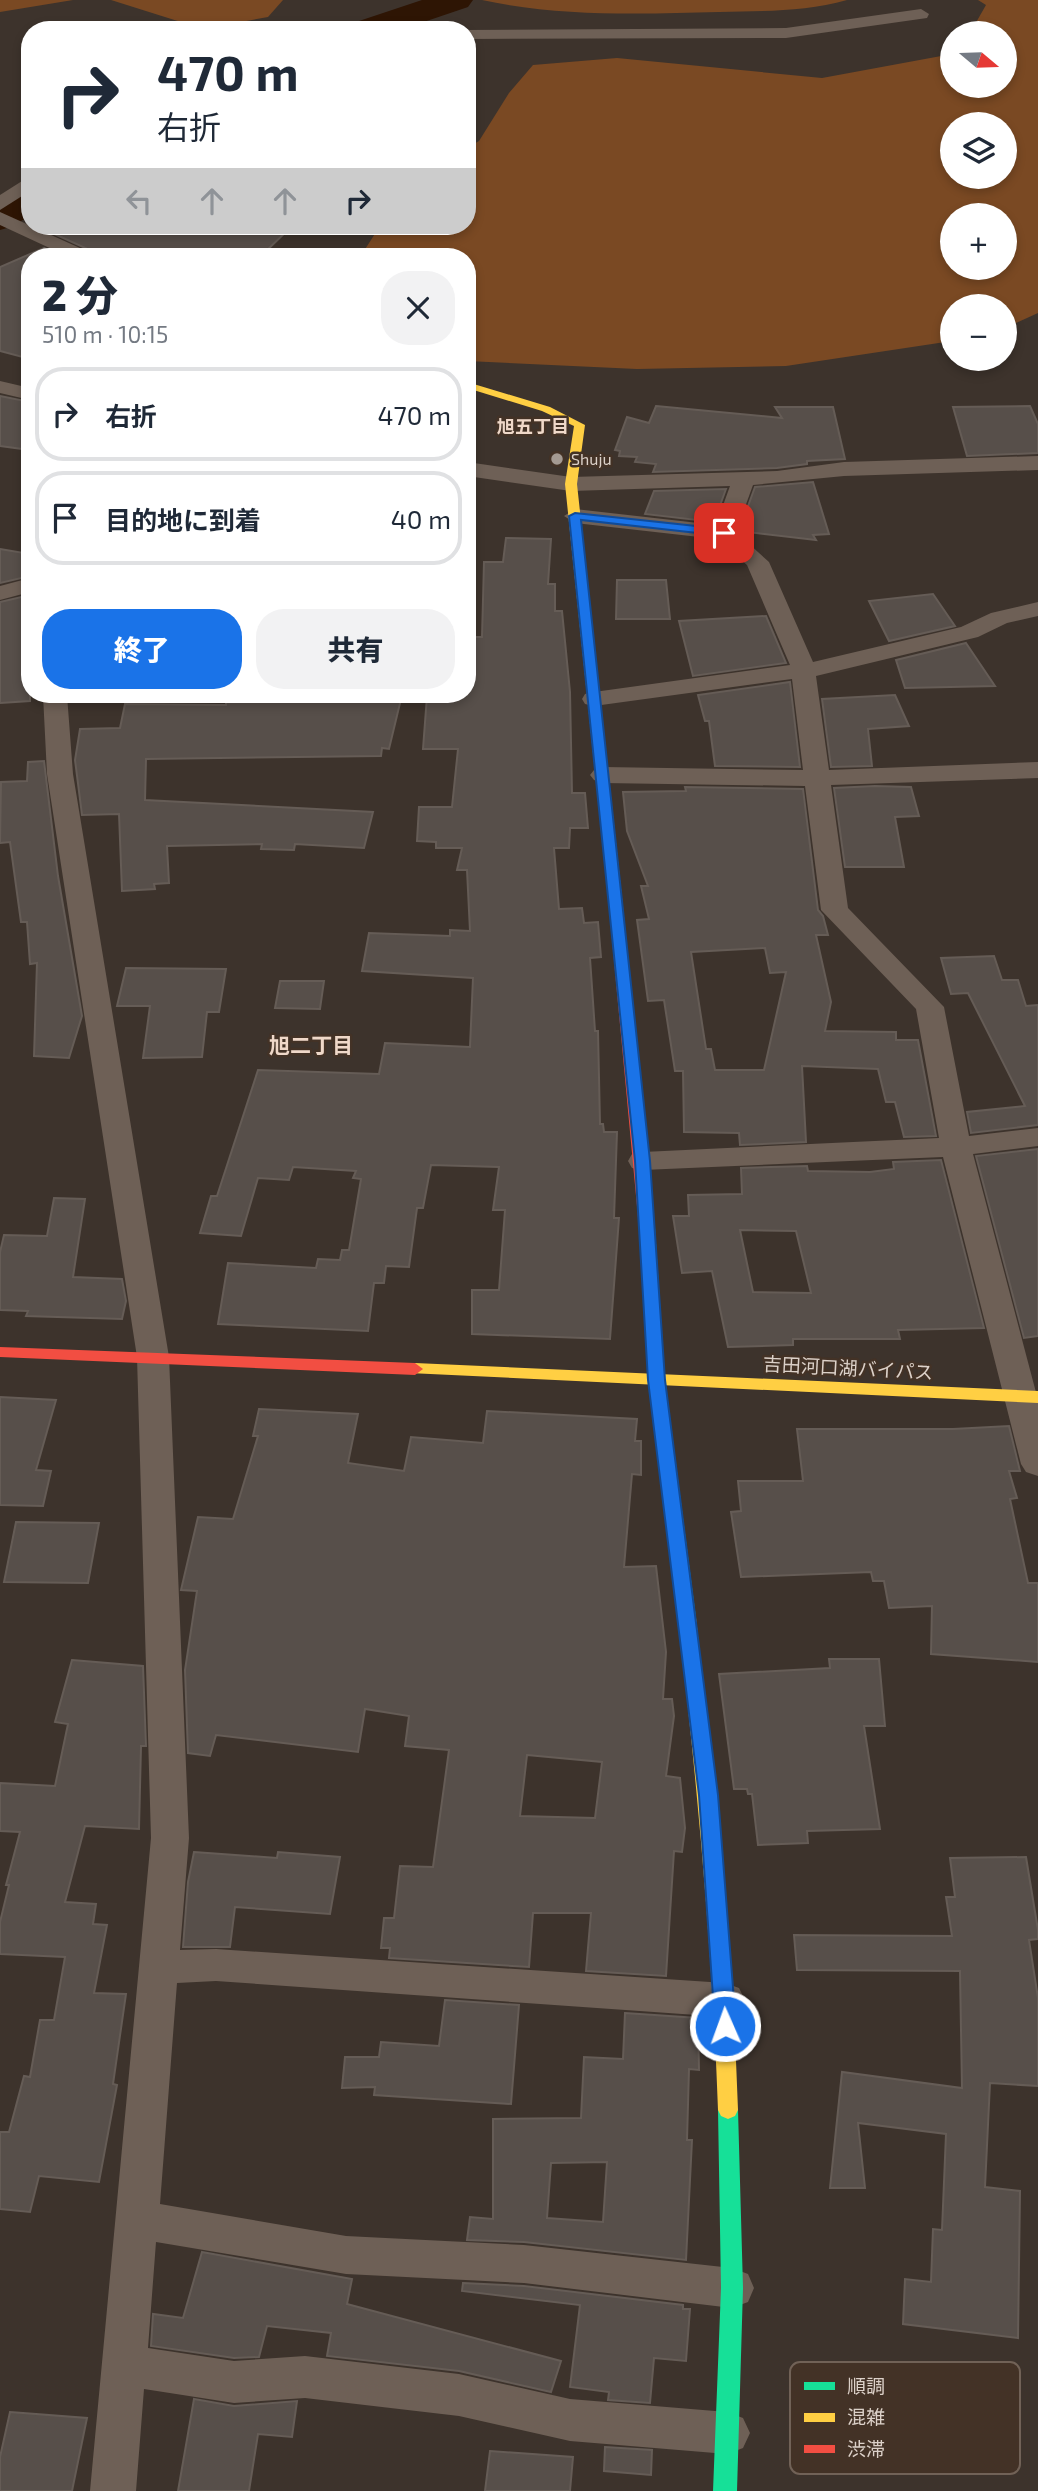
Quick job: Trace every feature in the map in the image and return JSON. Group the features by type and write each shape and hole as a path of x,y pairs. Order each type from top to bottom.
{"main road":[{"path":"476,388 547,409 580,425 571,484 643,1161 656,1380 709,1795 725,2000 732,2288 725,2491"},
{"name":"吉田河口湖バイパス","path":"0,1352 1029,1397"}],"street":[{"path":"476,34 786,33 920,14"},
{"path":"0,204 21,189"},
{"path":"37,235 65,248"},
{"path":"0,387 21,392"},
{"path":"476,470 571,484 744,480 844,469 1038,463"},
{"path":"724,533 744,480"},
{"path":"575,516 724,533 758,562 803,670 815,778 835,910 930,1007 956,1147 1029,1397 1038,1464"},
{"path":"0,593 21,587"},
{"path":"594,699 827,667 969,632 999,618 1038,609"},
{"path":"56,703 60,774 153,1357 170,1838 113,2491"},
{"path":"603,775 815,778 1038,770"},
{"path":"643,1161 956,1147 1038,1137"},
{"path":"159,1968 216,1965 725,2000"},
{"path":"136,2219 346,2255 524,2264 732,2288"},
{"path":"124,2365 234,2382 305,2377 458,2395 570,2420 727,2432"}],"shaded area":[{"path":"0,0 73,0 0,12"},
{"path":"111,0 283,0 268,17 246,21 178,21"},
{"path":"482,0 847,0 783,10 630,14 570,12"},
{"path":"978,0 1038,0 1038,313 1017,323 1017,294 940,294 940,343 786,366 637,369 476,361 476,248 366,248 374,235 476,235 476,143 509,93 533,65 617,58 822,78 940,56 940,98 1017,98 1017,21 977,21 986,5"}],"building":[{"path":"57,235 283,235 269,248 85,248"},
{"path":"21,258 21,357 0,351 0,267"},
{"path":"0,396 21,400 21,449 0,446"},
{"path":"656,406 782,418 775,407 833,407 845,459 807,461 807,464 777,468 653,472 656,464 635,462 637,457 619,456 620,451 615,450 627,417 649,423"},
{"path":"1030,406 1038,424 1038,453 967,456 953,407"},
{"path":"813,482 829,534 813,535 816,540 739,531 755,487"},
{"path":"726,489 714,522 645,514 654,491"},
{"path":"506,538 551,539 548,584 555,584 555,611 562,611 570,692 572,793 585,793 588,828 570,828 569,848 554,848 559,909 582,908 584,923 598,922 601,957 590,958 595,1031 598,1031 600,1124 603,1124 604,1132 617,1132 614,1218 619,1218 610,1339 472,1334 472,1290 499,1290 505,1210 493,1210 499,1167 431,1165 423,1208 417,1208 409,1267 386,1266 384,1283 374,1283 368,1331 218,1324 228,1263 316,1268 318,1259 340,1260 342,1250 349,1250 361,1179 353,1178 356,1171 293,1167 289,1180 258,1178 241,1236 200,1233 211,1196 217,1196 258,1070 379,1074 385,1043 470,1047 473,978 362,971 369,933 450,936 450,930 470,931 467,870 457,870 462,848 436,848 436,842 417,841 419,807 452,807 458,749 423,749 426,703 476,703 476,637 482,637 484,562 503,562"},
{"path":"0,549 21,552 21,578 0,583"},
{"path":"617,580 666,580 670,619 616,619"},
{"path":"933,594 955,626 889,641 869,601"},
{"path":"21,597 21,702 0,703 0,602"},
{"path":"766,616 786,663 693,676 679,621"},
{"path":"966,643 995,686 905,688 896,660"},
{"path":"790,682 800,767 715,766 709,721 705,721 698,695"},
{"path":"895,695 909,726 868,729 872,766 831,767 822,699"},
{"path":"400,703 389,749 382,748 381,756 146,759 145,800 373,812 364,848 295,844 294,850 261,849 262,844 167,846 169,883 154,884 155,889 122,891 119,814 82,815 75,760 80,729 120,728 125,704"},
{"path":"44,761 58,876 82,1016 69,1058 34,1056 37,963 30,964 27,922 21,922 10,842 0,843 1,782 27,781 28,762"},
{"path":"685,787 803,789 818,910 823,916 828,935 816,935 831,1002 825,1031 896,1032 896,1040 918,1040 936,1136 904,1137 895,1102 886,1102 878,1069 802,1066 806,1142 740,1145 739,1133 684,1132 683,1071 675,1071 664,1000 648,1001 637,920 649,919 641,886 648,886 627,831 623,792 686,791","holes":["765,948 770,973 786,972 764,1070 715,1070 711,1049 706,1049 691,952"]},
{"path":"911,787 919,816 895,817 904,867 845,867 834,788"},
{"path":"994,956 1002,980 1018,980 1026,1006 1038,1005 1038,1125 971,1133 967,1112 1025,1106 968,993 951,994 941,958"},
{"path":"126,968 226,969 219,1012 207,1012 202,1057 143,1058 150,1006 117,1006"},
{"path":"280,981 324,981 320,1009 275,1008"},
{"path":"1038,1149 1038,1336 1024,1338 976,1156"},
{"path":"941,1160 984,1328 898,1330 900,1339 793,1339 793,1345 728,1347 712,1271 682,1273 673,1216 689,1216 688,1195 742,1194 741,1168 807,1166 808,1171 870,1172 894,1169 893,1162","holes":["740,1230 796,1231 811,1293 753,1292"]},
{"path":"54,1198 85,1199 73,1277 122,1279 126,1301 122,1319 26,1316 28,1311 0,1310 0,1252 4,1235 47,1236"},
{"path":"0,1397 56,1400 36,1470 51,1471 43,1506 0,1505"},
{"path":"259,1409 358,1414 348,1463 404,1471 411,1437 483,1443 487,1411 637,1419 635,1441 641,1441 641,1475 632,1474 624,1567 656,1566 666,1652 663,1699 672,1699 674,1716 666,1776 680,1778 685,1828 682,1852 674,1851 666,1976 586,1971 591,1913 533,1913 529,1967 389,1958 390,1948 381,1948 384,1918 394,1918 400,1866 433,1867 449,1750 405,1746 409,1716 365,1709 358,1752 216,1735 210,1756 188,1753 185,1670 197,1591 181,1590 198,1517 233,1519 258,1436 253,1436","holes":["527,1755 602,1762 595,1818 520,1816"]},
{"path":"1009,1426 1020,1471 1009,1471 1017,1498 1010,1499 1028,1583 1038,1583 1038,1662 931,1654 932,1606 889,1608 884,1581 873,1581 871,1572 741,1577 731,1512 741,1511 738,1481 803,1481 797,1429 953,1429"},
{"path":"16,1522 99,1523 88,1583 4,1582"},
{"path":"829,1659 879,1659 885,1726 864,1726 880,1829 807,1831 808,1843 758,1845 752,1794 748,1794 747,1789 734,1789 719,1674 830,1668"},
{"path":"72,1660 143,1666 146,1746 141,1746 139,1829 85,1826 65,1902 96,1904 93,1924 107,1925 94,1993 126,1994 113,2084 117,2085 99,2182 39,2176 30,2212 0,2209 0,2132 9,2132 24,2076 30,2077 40,2020 54,2020 65,1957 0,1954 0,1922 9,1885 6,1885 20,1832 0,1831 0,1783 55,1786 68,1724 55,1722"},
{"path":"194,1852 277,1858 278,1852 340,1857 330,1914 235,1907 230,1947 183,1947 188,1882"},
{"path":"1026,1857 1038,1930 1038,1939 1029,1940 1038,1998 1038,2086 990,2083 985,2187 1020,2191 1018,2338 903,2324 905,2279 931,2282 933,2229 942,2230 946,2134 858,2123 865,2188 830,2188 842,2072 962,2088 960,1971 797,1970 794,1935 952,1936 946,1897 955,1897 950,1858"},
{"path":"445,2000 519,2005 511,2104 374,2095 375,2087 342,2088 345,2057 379,2057 381,2042 439,2046"},
{"path":"625,2013 698,2018 699,2070 689,2069 687,2140 692,2140 686,2260 524,2242 467,2240 470,2217 493,2219 493,2119 581,2118 584,2057 623,2059","holes":["607,2162 603,2222 547,2218 551,2163"]},
{"path":"202,2252 352,2279 347,2304 561,2361 551,2392 459,2371 327,2356 331,2333 267,2326 259,2357 234,2358 151,2346 153,2314 183,2318"},
{"path":"463,2283 524,2286 683,2305 683,2309 690,2309 686,2361 654,2358 650,2403 608,2400 609,2392 570,2387 580,2305 462,2291"},
{"path":"194,2399 234,2406 297,2401 292,2437 258,2434 249,2491 178,2491"},
{"path":"10,2412 87,2418 72,2491 0,2491 0,2457"},
{"path":"605,2447 652,2450 651,2475 604,2471"},
{"path":"490,2451 573,2457 570,2491 485,2491"}],"waterway":[{"path":"392,21 456,0"},
{"path":"0,218 21,203"}],"traffic: fast":[{"path":"647,1228 657,1379 687,1618"},
{"path":"725,2491 732,2288 728,2110"}],"traffic: slow":[{"path":"476,388 546,409 580,425 571,484 616,907"},
{"path":"415,1369 657,1379"},
{"path":"657,1379 1038,1397"},
{"path":"687,1618 713,1864 723,1987 728,2110"}],"traffic: jam":[{"path":"616,907 647,1228"},
{"path":"0,1352 415,1369"}],"place":[{"name":"Shuju","path":"557,459"}],"district":[{"name":"旭五丁目","path":"533,427"},
{"name":"旭二丁目","path":"311,1046"}],"route":[{"path":"724,533 575,516 643,1161 656,1380 709,1795 725,2026"}]}
